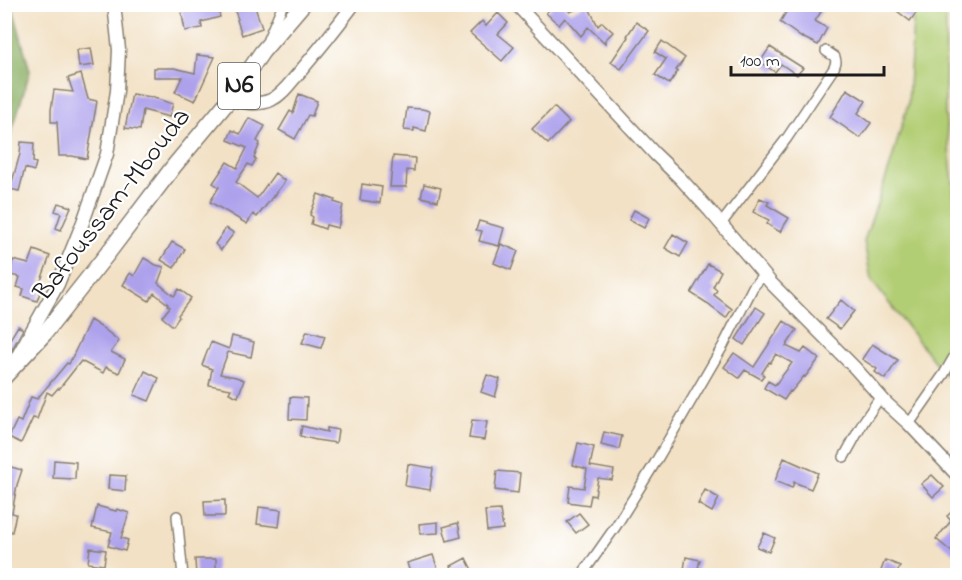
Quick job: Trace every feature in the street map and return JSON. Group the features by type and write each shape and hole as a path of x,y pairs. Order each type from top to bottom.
{"highway":[{"name":"Bafoussam-Mbouda","path":"6,375 44,334 174,166 229,100 262,52 303,4"}],"street":[{"path":"6,375 58,284 107,154 117,91 119,50 114,4"},
{"path":"262,52 283,4"},
{"path":"229,100 255,103 272,100 302,69 354,4"},
{"path":"516,4 680,178 763,275 957,476"},
{"path":"721,224 787,138 834,68 835,57 826,51"},
{"path":"581,576 616,526 655,463 723,346 753,287 763,275"},
{"path":"909,424 944,374 957,350"},
{"path":"844,457 881,396"},
{"path":"177,516 183,576"}],"green space":[{"path":"4,5 12,5 30,71 5,154"},
{"path":"914,5 946,5 945,114 958,225 957,379 944,374 871,280 864,241 890,166 908,104"}],"building":[{"path":"217,4 220,17 201,22 202,28 185,31 181,9"},
{"path":"232,4 254,4 262,28 242,35"},
{"path":"554,4 562,4 570,12 587,4 598,26 602,22 613,32 605,43 588,27 581,36 565,18 559,25 546,13"},
{"path":"791,4 801,10 805,4 826,4 815,21 827,28 818,45 802,38 780,22"},
{"path":"888,4 923,4 910,21"},
{"path":"498,13 508,23 498,34 514,47 502,61 470,33 482,21 486,26"},
{"path":"636,22 649,31 621,69 611,62"},
{"path":"662,41 685,58 669,84 655,75 666,59 655,52"},
{"path":"770,47 803,68 797,75 781,64 775,72 760,62"},
{"path":"91,48 94,65 79,67 77,50"},
{"path":"197,55 215,57 195,101 175,92 182,77 154,77 154,68 174,68 195,73"},
{"path":"81,74 88,99 97,101 87,159 59,156 57,122 51,122 54,90 73,92 68,78"},
{"path":"847,89 866,101 858,113 871,123 860,138 830,117"},
{"path":"132,94 173,104 169,117 143,110 140,130 125,128"},
{"path":"299,94 317,101 312,116 308,115 295,139 279,130 290,111 293,113"},
{"path":"554,107 569,122 548,144 532,129"},
{"path":"407,108 430,111 426,131 414,128 414,131 404,130"},
{"path":"249,118 265,126 257,141 260,143 254,158 256,159 252,166 248,164 236,182 257,198 275,173 285,181 257,217 253,214 247,224 210,202 219,187 213,183 227,162 237,168 247,148 228,140 232,130 240,134"},
{"path":"21,142 34,143 33,162 36,163 34,171 25,168 19,191 10,189"},
{"path":"393,156 415,158 414,171 407,170 406,187 390,187"},
{"path":"362,184 382,187 380,203 360,200"},
{"path":"424,184 441,188 438,201 421,197"},
{"path":"318,194 343,205 338,228 326,225 325,229 311,224 313,217 310,215"},
{"path":"760,198 769,202 767,205 789,218 780,232 767,224 769,220 753,212"},
{"path":"58,203 71,207 61,230 56,228 61,213 55,211"},
{"path":"634,210 649,218 644,228 629,220"},
{"path":"479,221 504,228 499,246 479,241 482,231 476,230"},
{"path":"226,228 234,233 221,250 215,244"},
{"path":"673,234 688,243 680,257 665,248"},
{"path":"172,242 185,249 174,268 161,260"},
{"path":"501,244 518,251 511,270 494,263"},
{"path":"34,250 50,256 39,286 42,287 37,301 22,296 24,289 17,287 20,277 10,275 13,260 29,264"},
{"path":"144,258 164,267 158,283 174,296 179,289 191,298 173,326 162,317 170,307 168,304 154,293 149,301 123,285 130,273 134,276"},
{"path":"708,264 721,271 713,287 717,290 714,295 732,309 726,318 691,293"},
{"path":"841,300 854,311 840,329 826,319"},
{"path":"756,307 765,313 744,345 736,339"},
{"path":"90,320 119,341 111,352 125,359 119,373 106,367 103,373 81,361 59,389 52,395 47,392 37,419 33,418 21,443 9,437 17,420 21,422 31,397 37,399 67,363 69,364"},
{"path":"784,321 797,330 786,346 801,353 805,348 819,359 784,400 764,388 768,381 775,385 792,363 776,354 762,373 764,375 761,379 745,370 739,378 724,367 734,353 754,367"},
{"path":"18,326 23,329 9,357 4,362 4,349"},
{"path":"307,331 325,336 321,348 302,343"},
{"path":"232,336 254,342 251,357 228,352 220,374 244,380 238,397 229,393 231,389 209,385 212,369 202,365 211,342 229,349"},
{"path":"872,344 898,360 885,379 875,372 877,369 862,359"},
{"path":"145,371 159,378 149,401 134,395"},
{"path":"487,375 500,379 495,397 481,392"},
{"path":"290,397 307,398 306,420 289,419"},
{"path":"472,420 487,422 484,440 469,438"},
{"path":"302,426 327,432 327,428 338,430 336,443 300,436"},
{"path":"604,432 622,436 619,449 601,445"},
{"path":"578,443 594,447 590,466 614,470 612,480 598,478 595,496 591,495 589,505 568,502 570,486 584,488 587,469 573,465"},
{"path":"784,458 818,473 811,489 794,482 792,488 775,481"},
{"path":"54,460 76,462 75,479 53,478"},
{"path":"408,464 433,468 430,490 405,486"},
{"path":"4,465 22,470 12,513 16,514 12,532 4,532"},
{"path":"497,471 520,473 518,493 495,490"},
{"path":"109,475 126,476 125,491 108,489"},
{"path":"932,475 944,487 933,497 921,484"},
{"path":"705,490 719,498 712,512 698,504"},
{"path":"225,500 225,516 205,516 204,501"},
{"path":"97,506 129,513 121,538 128,540 125,551 108,546 112,532 92,528"},
{"path":"259,507 281,510 279,527 257,524"},
{"path":"957,507 957,548 953,553 936,539 951,521 947,516"},
{"path":"500,510 503,529 487,531 485,511"},
{"path":"579,513 588,524 576,533 567,522"},
{"path":"438,522 438,533 420,534 419,524"},
{"path":"458,523 461,537 447,541 443,527"},
{"path":"764,533 775,538 769,552 757,547"},
{"path":"90,548 106,550 104,565 88,563"},
{"path":"433,555 440,576 411,576 407,563"},
{"path":"686,557 700,560 696,576 683,576"},
{"path":"466,558 475,576 456,576 451,566"},
{"path":"195,559 216,559 216,576 196,576"},
{"path":"885,560 900,566 896,576 879,576"}]}
